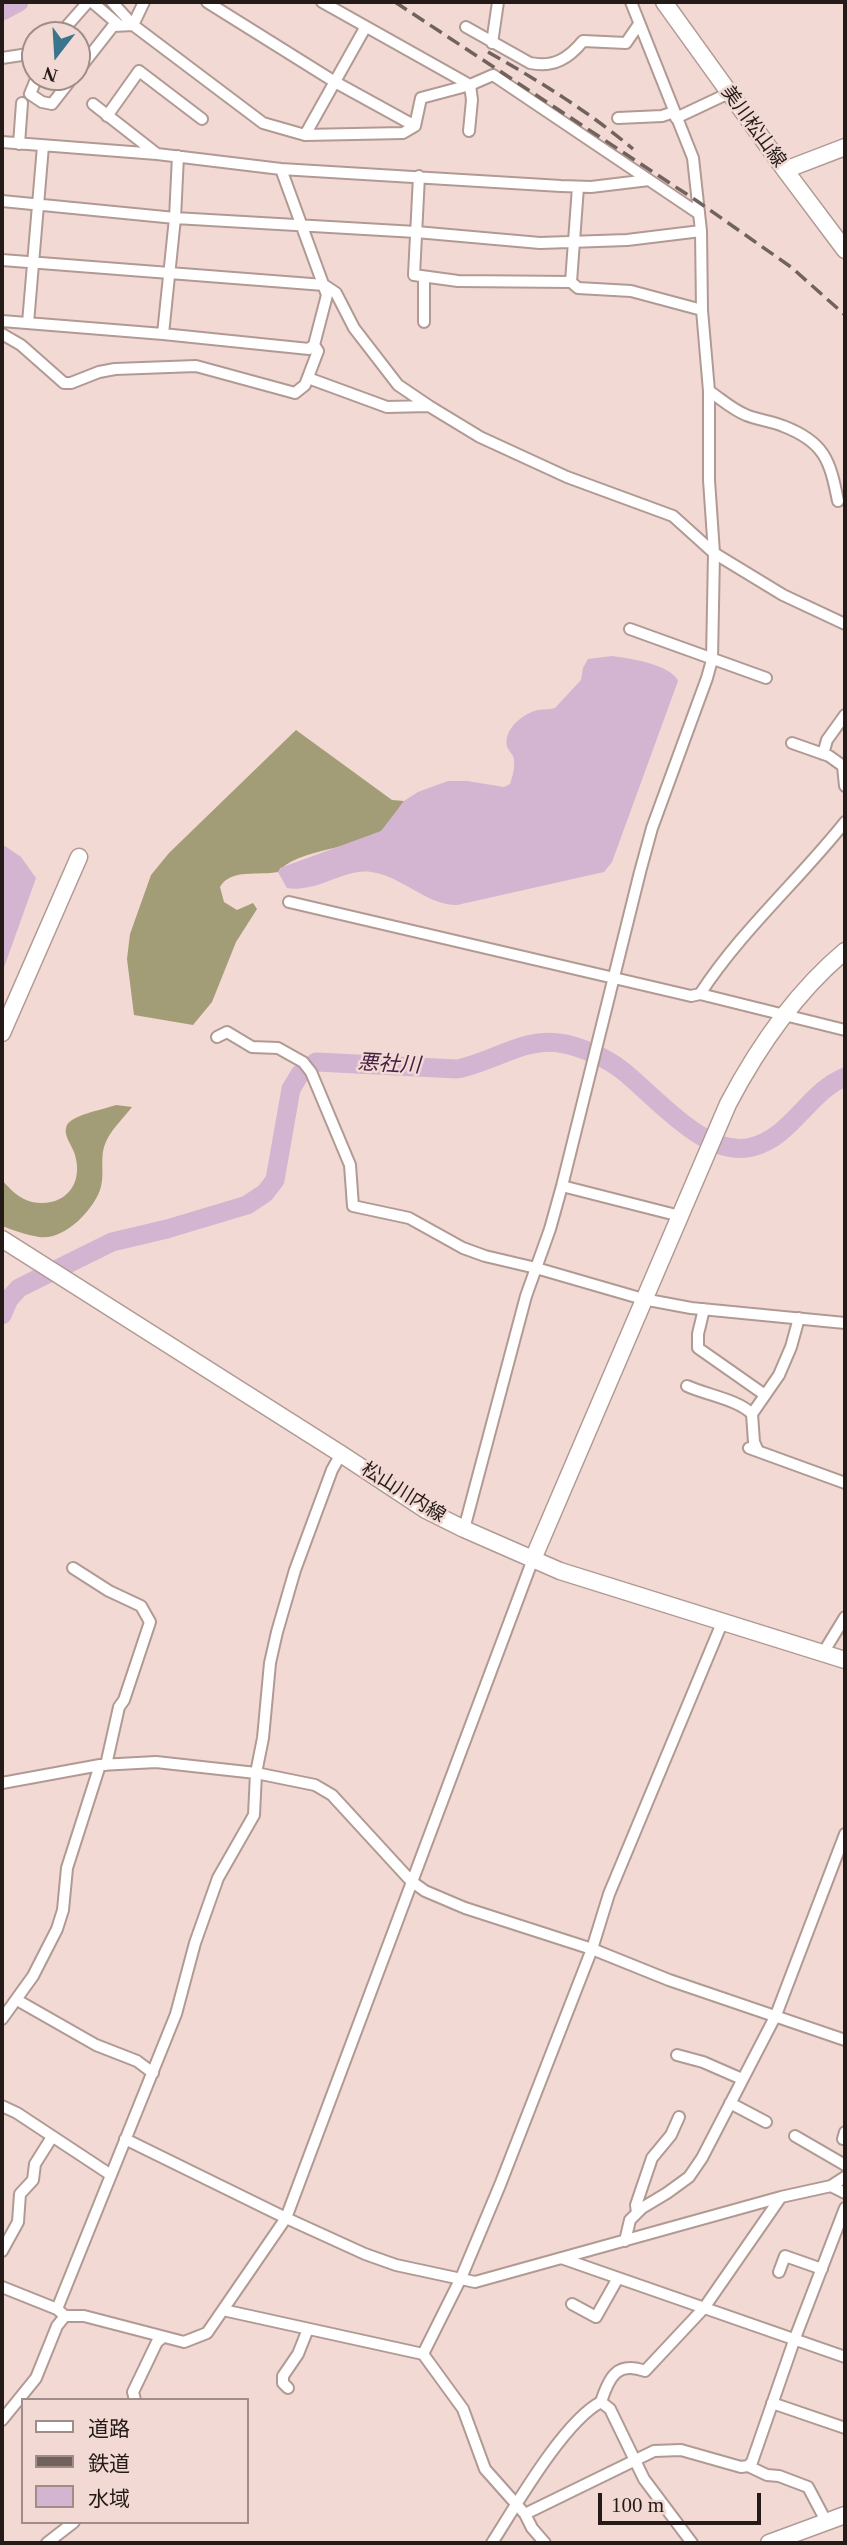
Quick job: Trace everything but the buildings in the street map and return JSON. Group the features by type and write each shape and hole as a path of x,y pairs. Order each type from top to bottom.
{"main road":[{"name":"美川松山線","path":"664,2 845,250"},
{"path":"785,170 845,147"},
{"path":"2,1033 79,857"},
{"path":"533,1559 706,1153 743,1075 784,1016 845,951"},
{"name":"松山川内線","path":"2,1239 426,1510 464,1529 559,1571 845,1660"},
{"path":"769,2543 845,2515"}],"street":[{"path":"72,21 90,2 119,25"},
{"path":"113,2 133,25 263,122 305,135 403,133 415,126 421,98 470,85 493,75 698,213"},
{"path":"133,25 144,2"},
{"path":"208,2 335,82 415,126"},
{"path":"322,2 470,85"},
{"path":"492,43 498,2"},
{"path":"464,1529 536,1268 562,1186 652,828 702,696 712,660 714,553 709,480 709,391 702,310 701,231 693,158 631,2"},
{"path":"466,27 530,63 549,64 570,56 583,41 626,43 639,24"},
{"path":"91,54 113,26 133,25"},
{"path":"305,135 365,28"},
{"path":"2,58 21,55"},
{"path":"107,116 139,71 202,120"},
{"path":"468,131 472,100 470,85"},
{"path":"31,91 30,94 42,102 52,104 62,91"},
{"path":"618,118 675,115 729,93"},
{"path":"19,144 22,103"},
{"path":"93,104 158,154"},
{"path":"2,142 158,154 281,169 578,187 649,180"},
{"path":"28,323 43,146"},
{"path":"163,334 175,218 178,156"},
{"path":"2,321 309,349 314,345 327,295 281,169"},
{"path":"419,176 414,275 458,281 571,282 578,288 631,291 702,310"},
{"path":"571,282 578,187"},
{"path":"2,201 175,218 540,243 573,243 701,231"},
{"path":"2,260 324,285 336,293 354,328 398,385 429,406 480,438 567,477 673,516 714,553 783,595 845,624"},
{"path":"424,277 424,321"},
{"path":"2,334 21,345 64,383 115,369 197,366 295,393 308,378 317,351 314,345"},
{"path":"308,378 387,407 429,406"},
{"path":"709,391 745,415 782,425 806,436 830,464 840,497"},
{"path":"631,629 766,678"},
{"path":"823,754 827,740 845,715"},
{"path":"792,743 823,754 843,766 845,786"},
{"path":"700,995 734,946 812,863 845,822"},
{"path":"289,902 691,996 700,995 845,1031"},
{"path":"217,1037 226,1032 252,1047 278,1048 303,1062 311,1072 350,1165 353,1206 409,1218 463,1248 643,1299 704,1309 845,1322"},
{"path":"562,1186 680,1216"},
{"path":"704,1309 698,1334 698,1348 765,1395"},
{"path":"752,1415 779,1375 799,1318"},
{"path":"687,1385 707,1395 747,1408 752,1415 753,1449 845,1482"},
{"path":"2,2420 36,2378 111,2175 176,2014 195,1943 218,1878 254,1815 256,1773 263,1738 270,1663 277,1632 295,1570 332,1470 341,1454"},
{"path":"2,2287 61,2313 85,2316 184,2342 207,2333 286,2218 533,1559"},
{"path":"2,2019 33,1976 63,1910 67,1868 103,1765 119,1707 124,1700 150,1622 141,1606 73,1568"},
{"path":"823,1653 845,1617"},
{"path":"423,2354 461,2278 592,1949 609,1894 722,1623"},
{"path":"2,1783 103,1765 156,1762 256,1773 315,1785 331,1795 411,1881 425,1891 466,1908 592,1949 669,1980 845,2040"},
{"path":"625,2241 630,2220 637,2213 689,2177 743,2079 776,2015 845,1834"},
{"path":"17,2000 96,2045 137,2061 153,2073"},
{"path":"677,2055 703,2062 743,2079"},
{"path":"730,2103 766,2122"},
{"path":"2,2106 111,2175"},
{"path":"637,2213 636,2205 652,2158 671,2135 679,2117"},
{"path":"795,2136 845,2165"},
{"path":"2,2251 18,2222 20,2194 33,2180 36,2164 52,2137"},
{"path":"125,2139 365,2254 475,2282 781,2197 831,2186 845,2177"},
{"path":"831,2186 845,2193"},
{"path":"492,2543 521,2494 571,2430 593,2406 601,2402 611,2377 622,2368 633,2367 645,2371 704,2308 781,2197"},
{"path":"524,2514 654,2451 681,2449 741,2468 748,2466 845,2208"},
{"path":"779,2272 785,2256 822,2269"},
{"path":"561,2258 845,2357"},
{"path":"572,2304 596,2317 618,2278"},
{"path":"223,2310 423,2354 463,2409 485,2469 545,2543"},
{"path":"288,2388 283,2383 283,2376 298,2354 308,2329"},
{"path":"134,2398 133,2392 162,2337"},
{"path":"601,2402 610,2409 635,2461 658,2500 692,2543"},
{"path":"772,2403 845,2428"},
{"path":"748,2466 767,2476 779,2476 808,2487 826,2521"},
{"path":"47,2543 71,2524"}],"shaded area":[{"path":"296,730 392,800 404,801 384,829 369,838 298,858 278,872 238,875 225,881 220,887 224,902 237,910 253,903 257,909 236,942 212,1002 193,1025 134,1015 127,959 130,934 151,875 169,853"},
{"path":"116,1105 132,1107 106,1141 100,1190 84,1216 67,1230 48,1237 29,1235 2,1226 2,1180 27,1201 43,1203 62,1198 74,1185 77,1166 66,1133 67,1125 82,1115"}],"water":[{"path":"612,656 659,667 674,675 678,681 612,862 604,872 457,905 424,896 393,879 371,872 351,874 309,887 287,888 278,872 280,868 381,831 404,801 418,792 448,781 504,787 510,784 514,763 507,740 511,728 532,712 555,708 581,680 588,659"},
{"path":"2,844 21,857 36,878 2,973"}],"waterway":[{"path":"2,11 19,2"},
{"name":"悪社川","path":"2,1315 9,1299 19,1288 112,1242 247,1205 265,1193 275,1180 291,1089 300,1074 316,1062 457,1069 521,1047 546,1042 559,1043 584,1050 609,1062 700,1135 717,1144 735,1148 752,1147 766,1142 790,1124 821,1092 845,1077"}],"railway":[{"path":"395,2 697,201 791,267 845,315"},
{"path":"488,52 563,97 633,149"}]}
